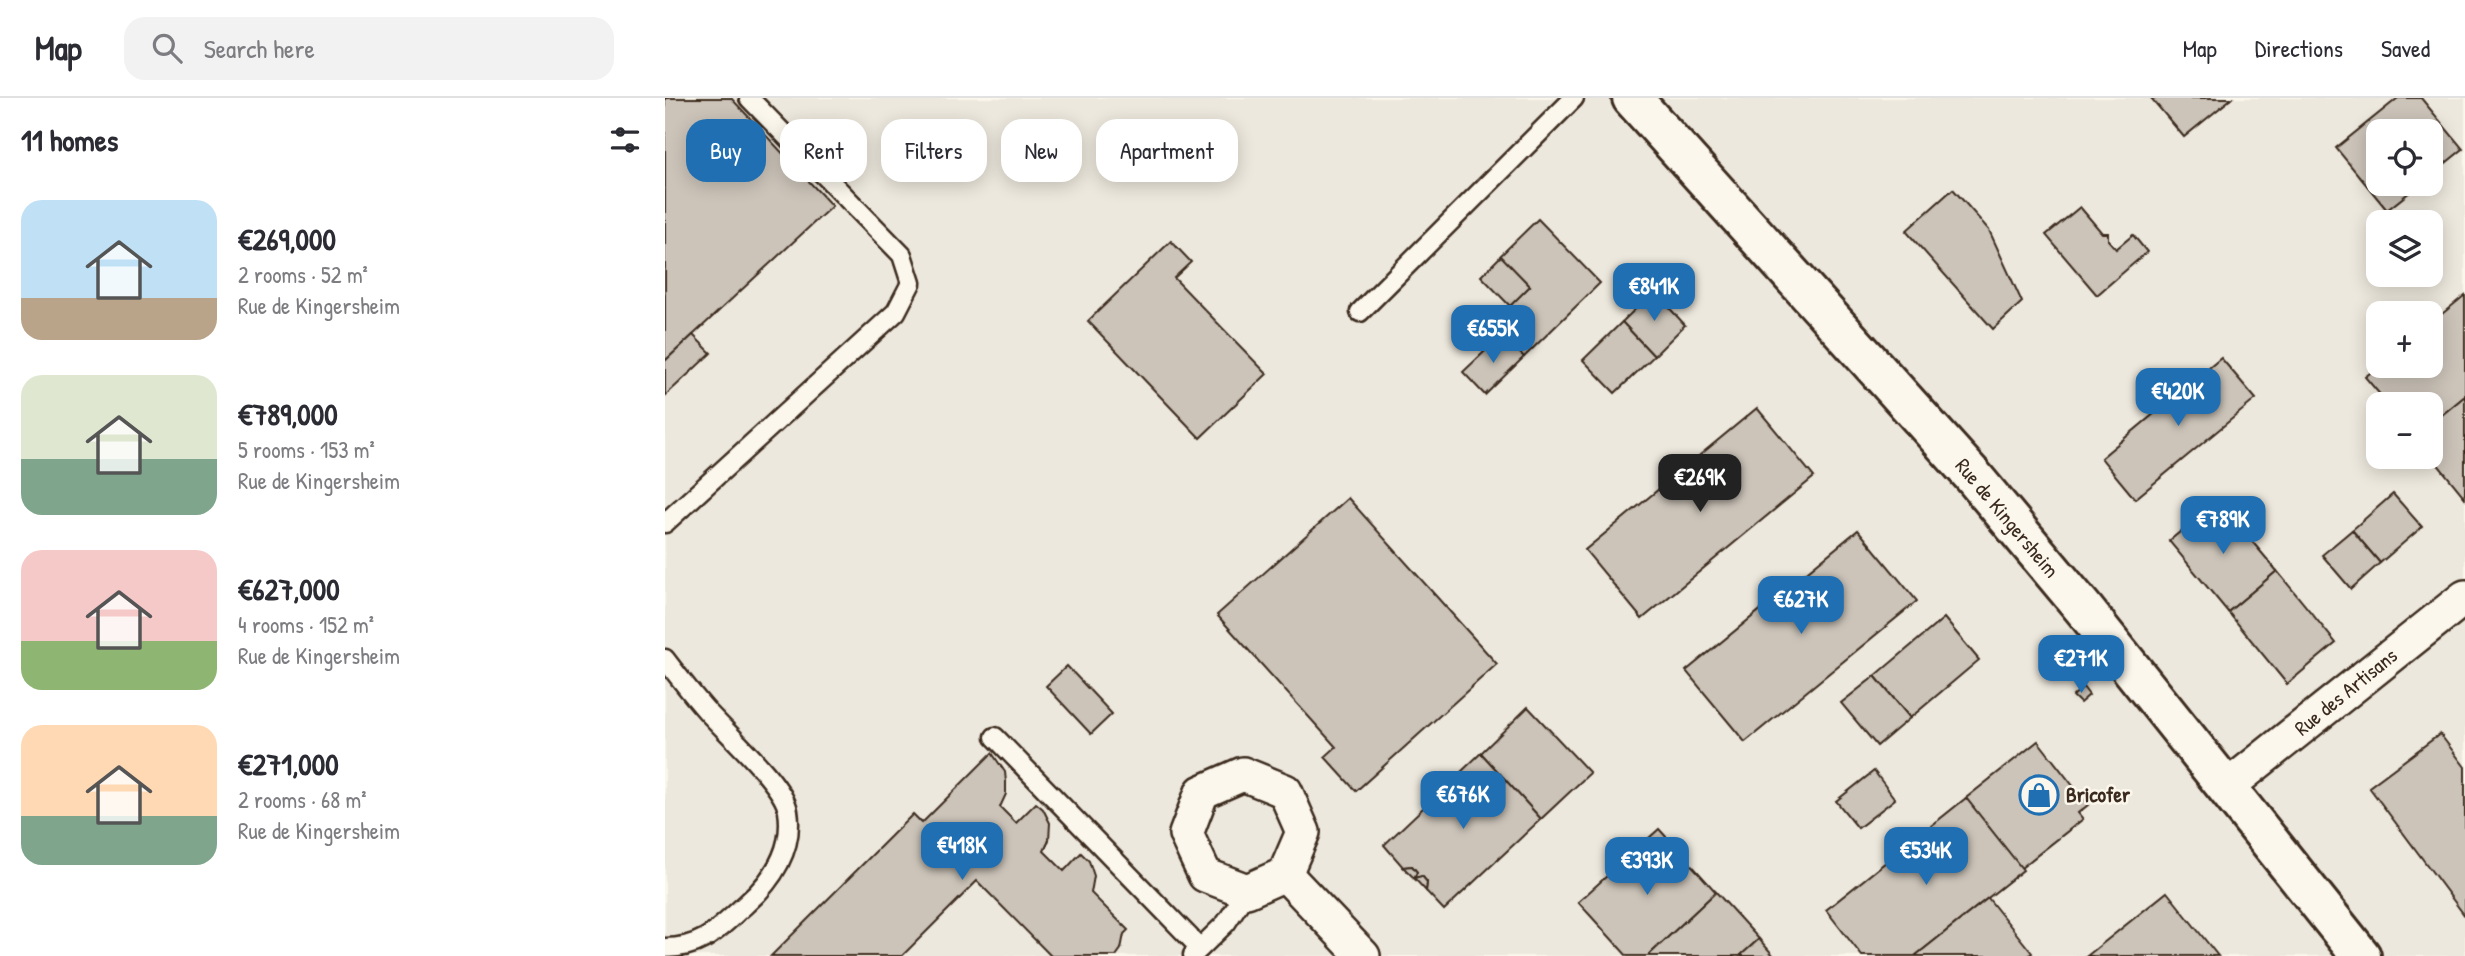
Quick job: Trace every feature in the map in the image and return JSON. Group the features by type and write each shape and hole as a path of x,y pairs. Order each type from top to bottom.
{"main road":[{"name":"Rue de Kingersheim","path":"1632,98 1972,475 2227,787 2358,955"}],"street":[{"name":"Rue des Artisans","path":"2227,787 2465,597"},
{"path":"1243,774 1285,791 1303,832 1285,874 1247,891 1205,875 1186,834 1202,792 1243,774"},
{"path":"1285,874 1363,956"}],"lane":[{"path":"665,523 896,312 911,283 902,255 749,98"},
{"path":"1360,312 1574,98"},
{"path":"665,659 705,709 768,776 788,810 788,833 781,862 762,890 707,939 678,948 665,948"},
{"path":"995,737 1196,952 1226,923 1247,891"}],"shaded area":[{"path":"665,98 2465,98 2465,956 665,956"}],"building":[{"path":"665,98 731,98 751,119 686,119 686,182 766,182 766,135 780,150 780,182 810,182 832,206 665,361"},
{"path":"2151,98 2232,98 2184,137"},
{"path":"2398,98 2421,98 2438,119 2372,119"},
{"path":"2366,124 2366,184 2336,148"},
{"path":"2443,125 2463,149 2443,165"},
{"path":"1953,189 1989,230 2022,302 1993,329 1906,231"},
{"path":"2375,196 2405,196 2387,210"},
{"path":"2080,207 2102,233 2108,233 2108,240 2116,249 2133,235 2147,252 2097,295 2046,235"},
{"path":"1538,219 1600,283 1524,357 1491,324 1530,286 1500,256"},
{"path":"1171,241 1191,262 1174,278 1267,374 1200,438 1088,321"},
{"path":"1501,256 1530,286 1510,306 1481,276"},
{"path":"1654,291 1685,325 1654,356 1622,322"},
{"path":"2465,295 2465,396 2443,414 2443,392 2378,392 2365,377 2443,378 2443,313"},
{"path":"1622,322 1654,356 1615,393 1583,360"},
{"path":"693,335 711,353 665,396 665,361"},
{"path":"1502,335 1524,357 1485,395 1463,372"},
{"path":"2221,358 2256,399 2135,499 2101,458"},
{"path":"2465,396 2465,498 2442,469 2443,414"},
{"path":"1757,408 1814,477 1642,619 1585,550"},
{"path":"2393,494 2422,527 2380,563 2352,530"},
{"path":"1348,498 1497,664 1356,791 1325,757 1336,747 1217,615"},
{"path":"2218,501 2277,571 2228,612 2169,541"},
{"path":"1858,530 1917,601 1745,742 1686,671"},
{"path":"2352,530 2380,563 2351,589 2322,555"},
{"path":"2277,571 2336,643 2287,684 2228,612"},
{"path":"1944,618 1979,660 1910,718 1875,676"},
{"path":"1067,666 1112,714 1091,734 1046,686"},
{"path":"1875,676 1910,718 1877,746 1841,703"},
{"path":"2083,687 2089,695 2080,703 2073,696"},
{"path":"1528,707 1590,773 1541,819 1481,753"},
{"path":"2440,734 2465,767 2465,916 2369,787"},
{"path":"2038,741 2088,805 2078,813 2083,819 2021,868 1966,798"},
{"path":"992,753 1005,772 1006,794 1000,807 1016,823 1036,803 1043,809 1050,823 1049,840 1044,851 1064,871 1081,853 1089,861 1094,876 1091,893 1128,930 1116,956 1051,956 977,881 902,956 771,956 913,814 922,823"},
{"path":"1481,753 1541,819 1444,910 1426,891 1427,882 1422,876 1414,878 1417,872 1412,866 1403,867 1384,845"},
{"path":"1874,771 1895,799 1858,828 1836,801"},
{"path":"1966,798 2023,870 1915,956 1862,956 1826,910"},
{"path":"1659,829 1716,892 1648,956 1627,956 1578,902"},
{"path":"1412,866 1417,872 1414,878 1403,867"},
{"path":"1422,876 1427,882 1426,891 1414,878"},
{"path":"1716,892 1759,939 1740,956 1648,956"},
{"path":"2167,892 2218,956 2087,956"},
{"path":"1988,898 2032,953 2028,956 1915,956"},
{"path":"1759,939 1774,956 1740,956"}],"place":[{"name":"Bricofer","path":"2039,795"}]}
